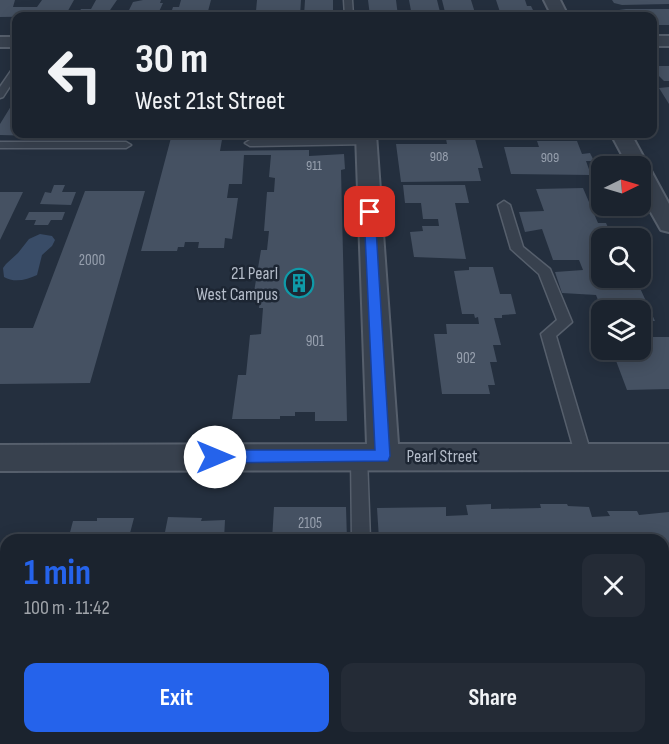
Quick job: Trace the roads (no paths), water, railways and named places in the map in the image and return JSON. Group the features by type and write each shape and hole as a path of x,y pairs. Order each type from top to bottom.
{"street":[{"path":"366,138 371,456"},
{"path":"623,138 633,156"},
{"path":"651,191 669,225"},
{"name":"Pearl Street","path":"0,458 669,457"}],"lane":[{"path":"1,93 12,76"},
{"path":"249,143 366,138"},
{"path":"0,145 126,145"},
{"path":"504,205 518,249 545,272 565,322 548,334 584,457"},
{"path":"362,534 371,456"}],"water":[{"path":"40,234 52,236 55,240 42,255 37,275 20,280 4,277 3,268 6,264 29,239"}],"place":[{"name":"21 Pearl West Campus","path":"299,283"}]}
